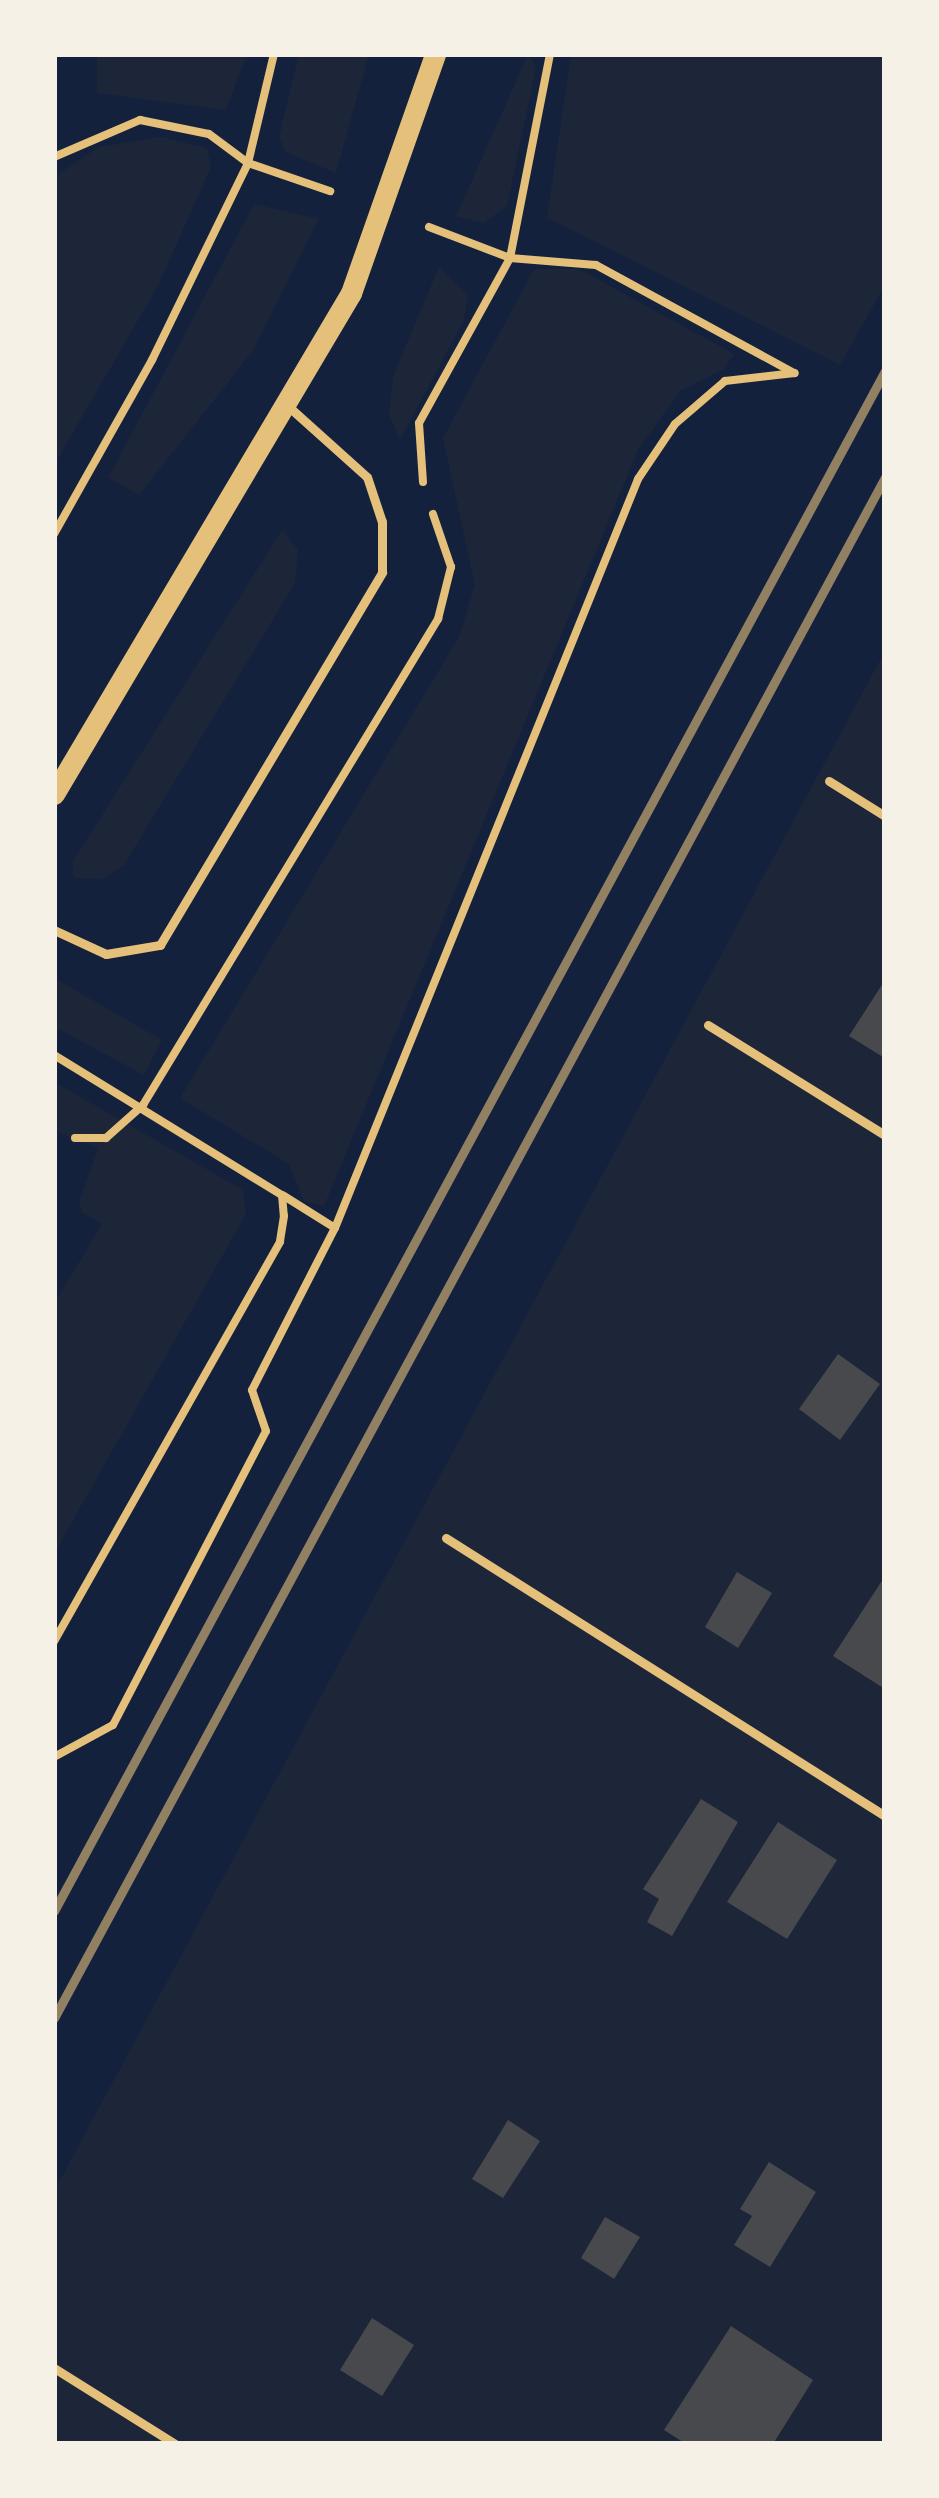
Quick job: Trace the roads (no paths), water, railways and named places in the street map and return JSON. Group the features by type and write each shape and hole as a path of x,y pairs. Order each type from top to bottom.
{"street":[{"path":"54,794 290,407 386,210 434,54"}],"lane":[{"path":"54,930 106,954 160,945 382,572 382,523 367,477 290,407"},
{"path":"829,781 885,816"},
{"path":"708,1025 885,1136"},
{"path":"446,1538 885,1816"},
{"path":"54,2368 175,2444"}],"railway":[{"path":"54,1911 885,371"},
{"path":"54,2018 885,477"}]}
